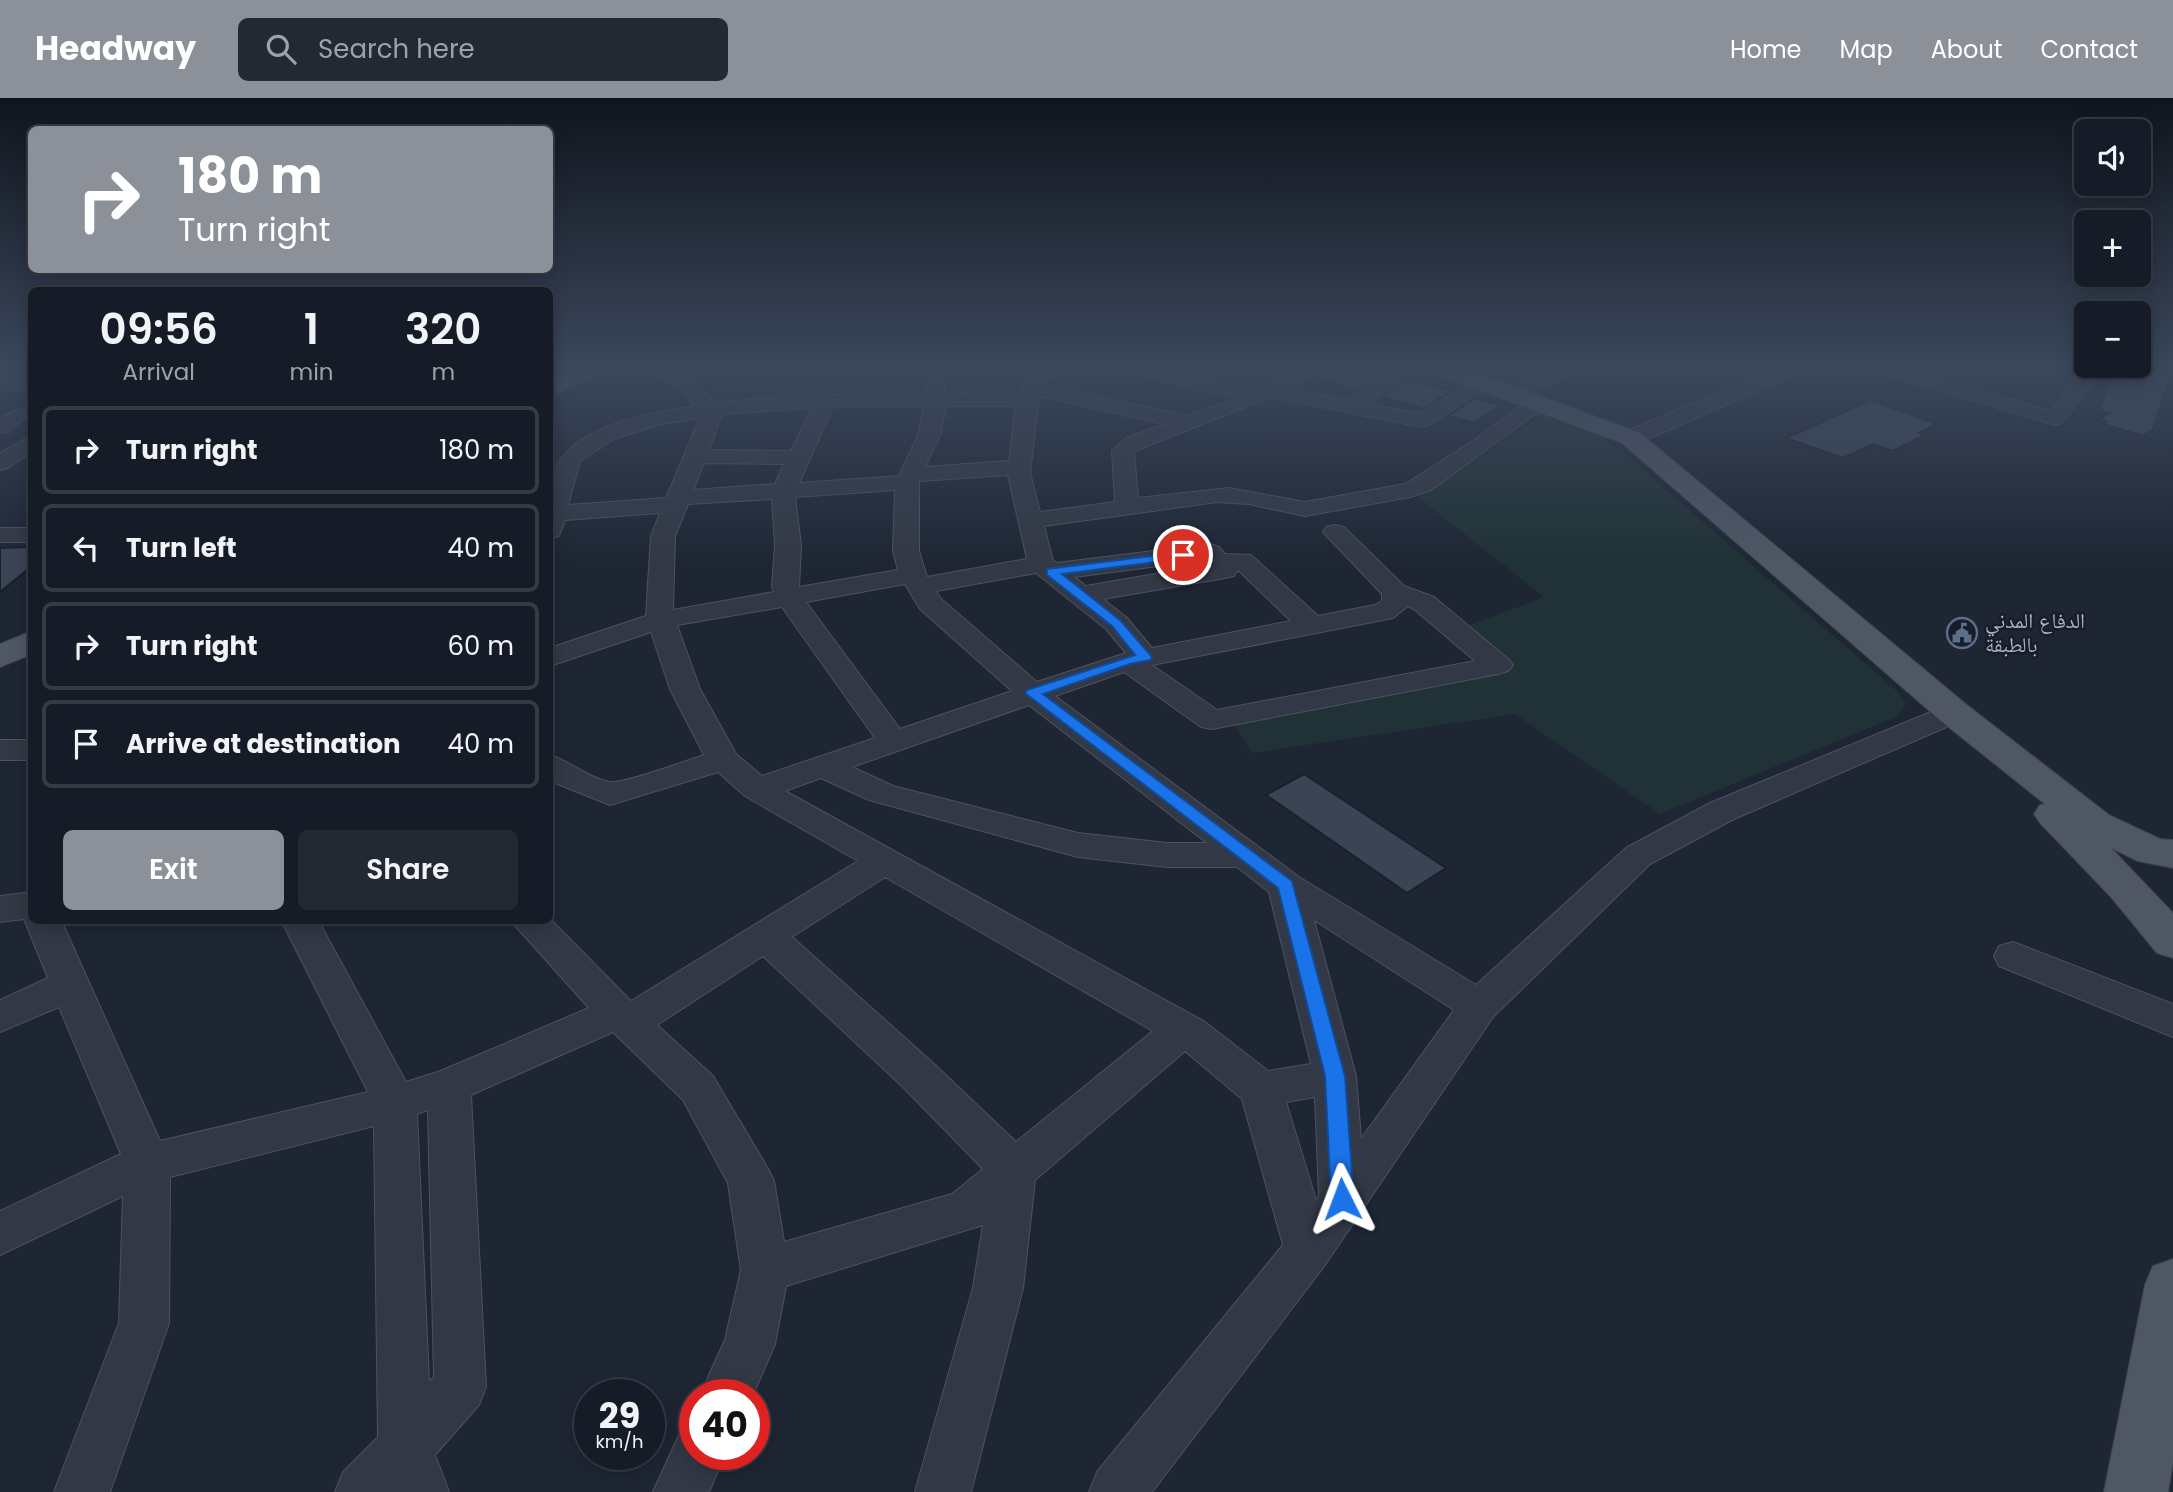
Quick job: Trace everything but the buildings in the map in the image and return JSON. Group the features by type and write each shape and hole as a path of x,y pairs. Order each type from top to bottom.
{"main road":[{"path":"1617,433 1631,438 1954,713 2095,824 2166,858"},
{"path":"0,657 28,644"},
{"path":"1954,713 2126,887 2173,942"},
{"path":"2126,887 2160,899 2173,898"},
{"path":"2136,1492 2166,1363 2173,1285"}],"street":[{"path":"615,433 592,443 570,459 553,511 1020,467"},
{"path":"705,433 663,536 661,620 685,689 723,760 757,789 1182,1029 1261,1090 1308,1250"},
{"path":"810,433 783,491 788,545 785,586 872,714 894,741"},
{"path":"929,433 909,478 906,551 916,580 930,603 1032,693 1286,886 1479,1006"},
{"path":"1025,433 1020,467 1029,521 1046,568 1116,624 1136,659 1212,720 1498,665 1424,603 1395,592 1335,532"},
{"path":"1127,508 1123,451 1134,443 1161,433"},
{"path":"1029,521 1203,496 1230,495 1288,508 1305,509 1410,490 1423,485 1498,433"},
{"path":"1631,438 1643,433"},
{"path":"0,463 28,444"},
{"path":"696,456 798,458"},
{"path":"13,535 28,521"},
{"path":"553,656 661,620 789,595 1210,552 1225,570 1080,594"},
{"path":"1218,562 1242,559 1311,625"},
{"path":"757,789 1136,659 1383,612 1395,604 1395,592"},
{"path":"1117,1492 1308,1250 1479,1006 1638,856 1722,811 1954,713"},
{"path":"0,750 28,750"},
{"path":"553,768 565,784 610,795 723,760"},
{"path":"822,766 881,793 1078,845 1167,855 1245,855"},
{"path":"0,1234 148,1163 395,1102 449,1086 623,1018 766,936 884,861"},
{"path":"1286,886 1335,1076 1342,1199"},
{"path":"0,909 28,906"},
{"path":"44,924 148,1163 144,1323 82,1492"},
{"path":"301,924 395,1102 405,1448 421,1492"},
{"path":"532,924 623,1018 698,1088 751,1181 765,1270 750,1344 734,1379"},
{"path":"766,936 918,1075 1014,1170"},
{"path":"2013,956 2173,1021"},
{"path":"0,1017 70,985"},
{"path":"765,1270 966,1210 1182,1029"},
{"path":"1261,1090 1335,1076"},
{"path":"363,1492 460,1387 449,1086"},
{"path":"943,1492 998,1288 1014,1170"},
{"path":"681,1492 691,1470"}],"shaded area":[{"path":"1515,433 1591,433 1601,437 1620,450 1898,692 1905,704 1898,716 1660,814 1515,714 1252,753 1234,723 1489,669 1450,633 1544,597 1418,497"}],"place":[{"name":"الدفاع المدني بالطبقة","path":"1962,633"}],"route":[{"path":"1183,555 1051,572 1116,624 1145,657 1032,693 1286,886 1335,1076 1342,1199"}]}
